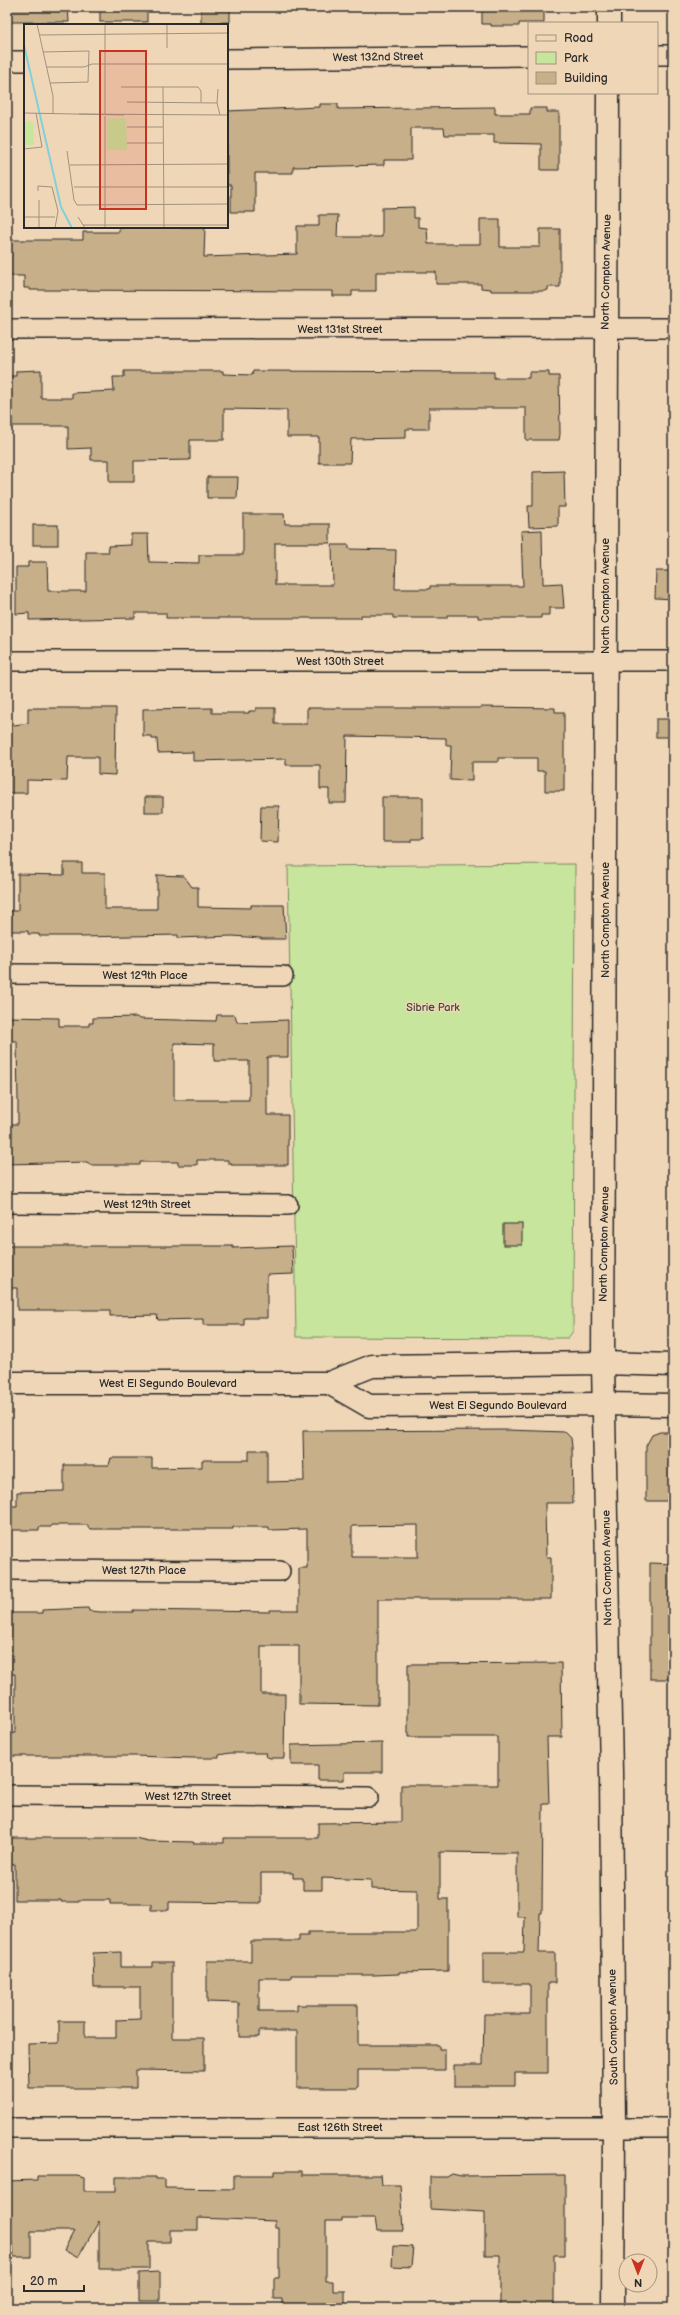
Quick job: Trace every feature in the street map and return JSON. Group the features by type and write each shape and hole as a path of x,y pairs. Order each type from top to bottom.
{"main road":[{"path":"609,7 609,22"},
{"name":"North Compton Avenue","path":"608,94 603,1404 610,1747"},
{"name":"West El Segundo Boulevard","path":"7,1383 329,1383 372,1366 603,1363 673,1365"},
{"name":"West El Segundo Boulevard","path":"329,1383 369,1406 603,1404 673,1405"},
{"name":"South Compton Avenue","path":"610,1747 614,2127 612,2308"}],"street":[{"path":"658,55 673,55"},
{"name":"West 132nd Street","path":"228,59 528,56"},
{"path":"7,61 24,61"},
{"name":"West 131st Street","path":"7,329 673,328"},
{"name":"West 130th Street","path":"7,661 673,661"},
{"name":"West 129th Place","path":"7,974 283,976"},
{"name":"West 129th Street","path":"7,1203 288,1205"},
{"name":"West 127th Place","path":"7,1570 280,1571"},
{"name":"West 127th Street","path":"7,1795 369,1797"},
{"name":"East 126th Street","path":"7,2128 673,2128"}],"green space":[{"name":"Sibrie Park","path":"575,864 573,1331 568,1338 296,1337 288,866"}],"building":[{"path":"7,7 68,7 69,22 7,22"},
{"path":"100,7 147,7 147,22 100,22"},
{"path":"201,7 230,7 230,22 201,23"},
{"path":"482,7 544,7 544,22 519,23 519,26 491,26 491,24 482,24"},
{"path":"320,104 338,104 338,109 495,107 495,114 530,114 530,108 547,108 547,112 559,112 559,170 541,170 541,144 494,143 494,135 445,135 444,128 411,128 411,160 384,160 384,165 293,167 293,173 255,173 255,212 231,212 231,185 228,185 228,111 320,107"},
{"path":"414,207 414,218 418,218 418,227 427,228 428,244 480,244 480,219 500,219 500,247 540,247 540,229 560,229 560,287 548,287 548,290 544,291 491,291 491,289 481,288 481,284 436,284 436,272 376,272 376,291 352,291 352,296 333,296 333,291 30,290 30,288 24,288 24,276 7,276 7,240 83,240 83,232 119,232 119,228 205,228 204,257 297,254 297,226 319,226 319,215 338,215 337,237 382,237 382,208"},
{"path":"41,370 41,398 72,398 72,393 114,391 113,377 124,377 124,371 223,371 223,374 252,375 253,371 494,372 494,378 529,378 529,372 549,372 549,376 559,376 560,434 559,440 526,440 526,408 429,408 429,429 406,429 406,438 351,439 350,463 319,463 319,437 287,437 287,410 224,409 224,440 190,440 190,460 134,461 134,482 109,482 109,460 91,460 91,448 68,449 68,426 9,426 8,376 16,376 16,371"},
{"path":"564,471 565,507 558,507 558,526 529,527 528,506 533,506 533,472"},
{"path":"207,477 238,477 237,498 207,498"},
{"path":"243,514 284,514 285,524 330,524 330,543 275,543 275,585 333,585 332,545 349,545 349,549 396,550 395,589 430,589 430,586 523,586 521,531 542,530 543,584 562,583 564,608 549,608 549,615 541,615 541,618 478,618 478,615 447,615 447,618 393,618 393,615 361,615 361,618 166,618 166,613 135,613 135,618 29,620 29,613 16,614 16,567 28,567 28,562 47,562 48,591 86,591 86,552 109,552 108,546 131,545 131,534 148,534 149,562 199,563 199,555 243,555"},
{"path":"33,525 58,525 58,545 33,545"},
{"path":"656,571 673,571 673,599 655,598"},
{"path":"28,708 116,708 115,775 98,774 98,757 68,757 67,781 27,780 27,793 8,793 7,726 28,723"},
{"path":"212,708 212,713 249,713 249,711 256,711 256,708 275,708 275,724 307,724 307,708 555,708 555,712 564,712 564,791 545,791 545,771 537,771 537,758 498,758 498,762 472,762 472,781 450,780 451,745 446,745 446,738 347,736 346,803 329,803 329,789 320,789 320,765 286,765 286,759 193,761 193,752 158,753 157,739 152,739 152,736 143,736 143,709"},
{"path":"656,719 673,719 673,737 656,737"},
{"path":"145,797 163,797 163,812 145,812"},
{"path":"382,797 423,797 423,839 411,839 411,842 382,842"},
{"path":"261,806 279,806 278,842 260,841"},
{"path":"64,863 82,863 82,873 105,873 105,909 157,909 157,875 184,876 192,887 198,887 198,907 251,908 251,905 284,905 286,939 261,939 232,936 178,938 178,935 81,937 39,936 39,934 28,934 28,931 7,931 7,911 18,911 18,874 64,875"},
{"path":"217,1015 235,1015 237,1022 288,1020 288,1057 267,1057 267,1115 288,1115 288,1165 231,1165 232,1163 228,1163 228,1160 197,1160 197,1165 178,1165 178,1162 140,1162 140,1165 91,1165 87,1162 7,1164 7,1124 18,1124 18,1102 17,1041 7,1041 7,1017 59,1018 59,1026 89,1026 89,1023 93,1023 93,1018 137,1017 139,1019 216,1021","holes":["174,1043 214,1044 214,1061 249,1061 249,1100 174,1100"]},
{"path":"503,1224 522,1224 522,1245 503,1245"},
{"path":"7,1246 233,1246 233,1248 292,1246 293,1274 267,1275 267,1318 244,1318 244,1325 203,1325 203,1319 158,1320 157,1315 110,1316 110,1310 17,1310 17,1288 7,1288"},
{"path":"508,1430 565,1432 571,1438 573,1503 545,1503 546,1557 551,1557 551,1599 378,1599 378,1705 299,1704 299,1646 261,1646 261,1694 285,1694 284,1758 270,1758 265,1756 266,1753 230,1753 219,1755 219,1758 135,1756 7,1756 7,1733 15,1733 15,1674 7,1674 7,1613 42,1613 42,1610 88,1608 89,1611 101,1612 133,1612 133,1610 270,1612 270,1610 299,1610 299,1568 307,1568 307,1529 269,1530 269,1527 233,1527 233,1529 91,1529 88,1528 88,1525 51,1525 51,1527 39,1527 39,1530 7,1530 7,1506 17,1506 17,1492 64,1491 64,1465 109,1465 111,1458 152,1458 152,1468 202,1467 202,1460 249,1460 249,1450 267,1450 267,1482 304,1481 303,1431","holes":["418,1525 418,1557 352,1557 352,1526"]},
{"path":"660,1432 673,1432 673,1501 646,1501 646,1446 652,1435"},
{"path":"650,1563 673,1564 673,1679 650,1679"},
{"path":"561,1663 562,1737 547,1737 549,1804 543,1804 542,1913 540,1913 539,1953 555,1953 555,1983 548,1983 548,2073 515,2073 515,2086 454,2086 454,2065 483,2065 484,2014 530,2014 530,1984 483,1984 483,1952 524,1952 525,1917 517,1917 517,1853 440,1852 440,1899 448,1899 448,1971 399,1972 399,1974 374,1975 291,1975 291,1978 259,1978 259,2011 297,2011 297,2005 358,2005 358,2045 439,2045 439,2049 445,2049 445,2070 358,2070 358,2088 297,2088 297,2031 259,2031 259,2037 239,2037 239,2003 207,2002 207,1961 251,1961 251,1941 299,1941 299,1935 308,1935 308,1932 417,1932 417,1890 371,1889 371,1880 322,1878 322,1890 303,1890 303,1878 293,1878 293,1873 261,1873 261,1903 169,1902 169,1910 151,1910 151,1904 110,1904 110,1900 78,1900 78,1902 61,1902 61,1900 15,1900 15,1864 7,1864 7,1838 135,1838 148,1841 224,1843 224,1838 318,1838 318,1823 401,1822 401,1785 498,1785 498,1737 408,1737 408,1664"},
{"path":"382,1743 382,1772 344,1772 344,1780 318,1780 318,1765 291,1765 291,1745"},
{"path":"121,1952 121,1967 153,1967 153,1962 172,1962 172,2038 204,2038 204,2071 136,2070 136,2088 29,2088 28,2044 59,2043 59,2021 85,2021 85,2038 116,2038 116,2020 140,2019 140,1987 94,1987 93,1953"},
{"path":"275,2171 302,2171 302,2175 381,2175 382,2185 400,2185 403,2231 377,2231 375,2218 341,2218 341,2221 326,2221 326,2281 333,2281 333,2291 345,2291 345,2308 282,2308 282,2299 274,2299 274,2278 279,2278 279,2228 275,2228 275,2221 198,2218 198,2230 170,2230 170,2242 149,2242 149,2269 99,2269 99,2221 78,2258 64,2250 74,2231 31,2231 31,2257 14,2257 13,2243 7,2243 7,2181 37,2180 37,2176 78,2176 84,2178 84,2191 116,2191 116,2177 156,2177 156,2179 165,2179 165,2188 234,2189 234,2175 275,2175"},
{"path":"452,2174 461,2176 565,2175 565,2255 554,2255 554,2308 500,2308 500,2255 485,2255 485,2212 430,2209 430,2177 447,2177"},
{"path":"393,2246 413,2247 411,2267 392,2266"},
{"path":"160,2272 160,2301 139,2301 139,2273"}]}
